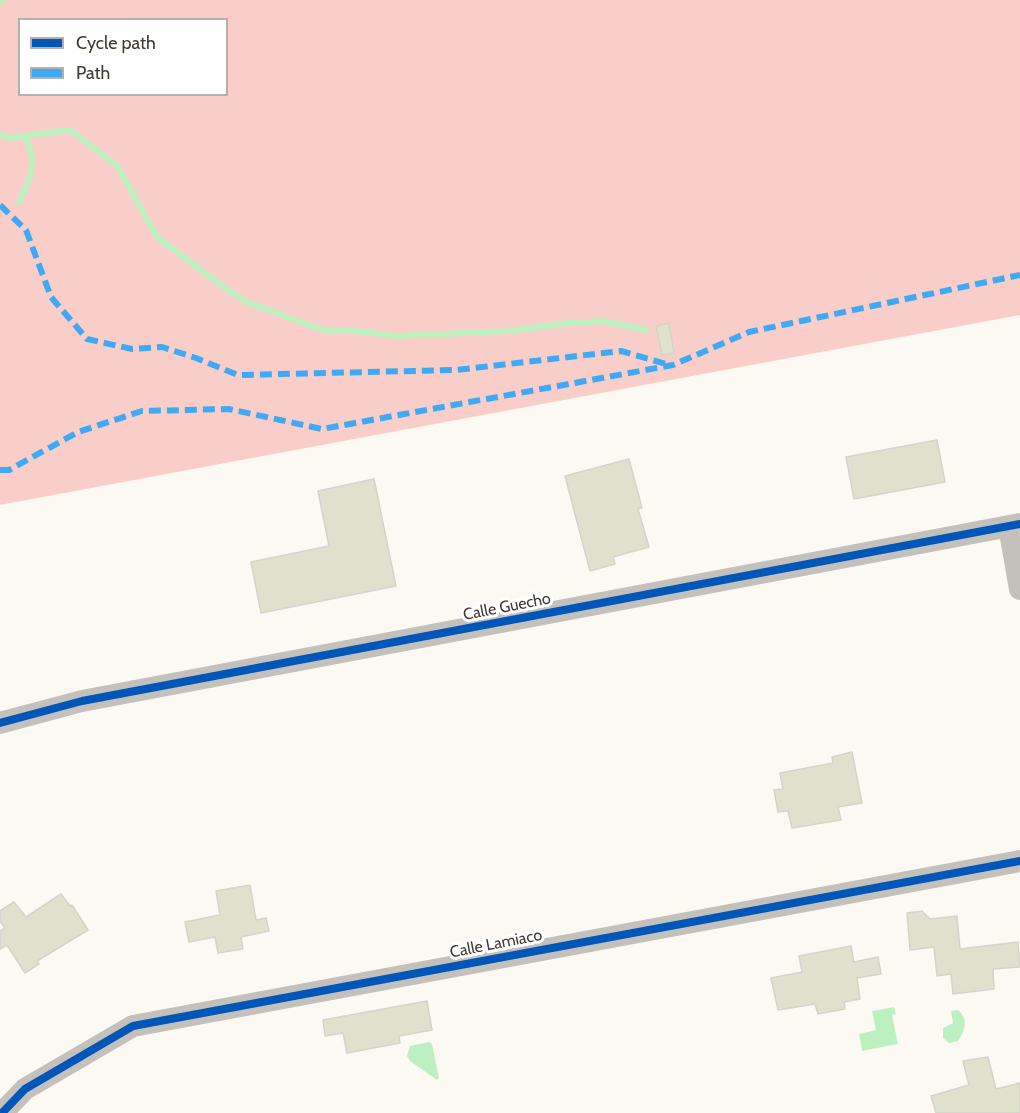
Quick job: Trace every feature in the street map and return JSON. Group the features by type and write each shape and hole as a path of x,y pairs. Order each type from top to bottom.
{"street":[{"path":"1015,525 1020,589"},
{"name":"Calle Guecho","path":"0,723 82,701 1015,525"},
{"name":"Calle Lamiaco","path":"2,1113 25,1089 133,1026 1020,861"}],"shaded area":[{"path":"0,0 1020,0 1020,315 0,505"},
{"path":"894,1007 896,1014 892,1015 898,1044 862,1051 859,1034 876,1030 872,1011"},
{"path":"958,1010 965,1021 963,1033 958,1041 949,1043 943,1038 943,1028 953,1023 951,1011"},
{"path":"429,1042 432,1044 439,1078 437,1080 410,1061 407,1056 410,1046"}],"building":[{"path":"669,323 674,353 662,355 656,326"},
{"path":"937,440 945,482 854,499 846,457"},
{"path":"629,459 642,508 638,509 649,547 613,557 615,564 590,571 565,476"},
{"path":"374,479 396,586 261,613 251,562 329,546 318,491"},
{"path":"852,752 862,803 838,807 841,820 792,828 788,811 778,812 774,790 783,789 780,773 833,763 832,757"},
{"path":"250,885 256,920 266,918 269,931 241,937 243,949 218,953 215,937 189,942 185,922 220,915 216,891"},
{"path":"61,894 70,906 72,905 88,930 37,961 39,964 25,973 7,945 0,949 0,931 5,928 0,921 0,911 14,902 26,917"},
{"path":"922,911 930,919 957,916 960,949 1018,942 1020,967 993,969 994,989 953,994 951,974 937,976 934,947 910,950 907,913"},
{"path":"851,946 854,962 878,957 881,974 857,978 860,999 844,1002 845,1009 818,1014 815,1004 778,1010 771,978 802,972 799,956"},
{"path":"427,1001 432,1030 399,1036 400,1043 347,1053 343,1033 325,1036 323,1020"},
{"path":"988,1057 996,1089 1020,1083 1020,1113 936,1113 931,1096 969,1085 963,1061"}],"waterway":[{"path":"0,134 9,138 71,130 118,167 157,237 247,302 326,331 356,331 397,336 510,331 568,323 604,321 646,330"},
{"path":"19,202 30,177 32,162 25,136"}],"marked path":[{"path":"0,205 26,230 51,297 87,339 132,349 162,347 238,375 456,370 621,351 670,365"},
{"path":"0,470 9,470 78,432 142,411 229,409 322,429 673,365 749,332 1020,275"}],"cycle path":[{"path":"0,723 82,701 1020,524"},
{"path":"2,1113 25,1089 133,1026 1020,861"}]}
